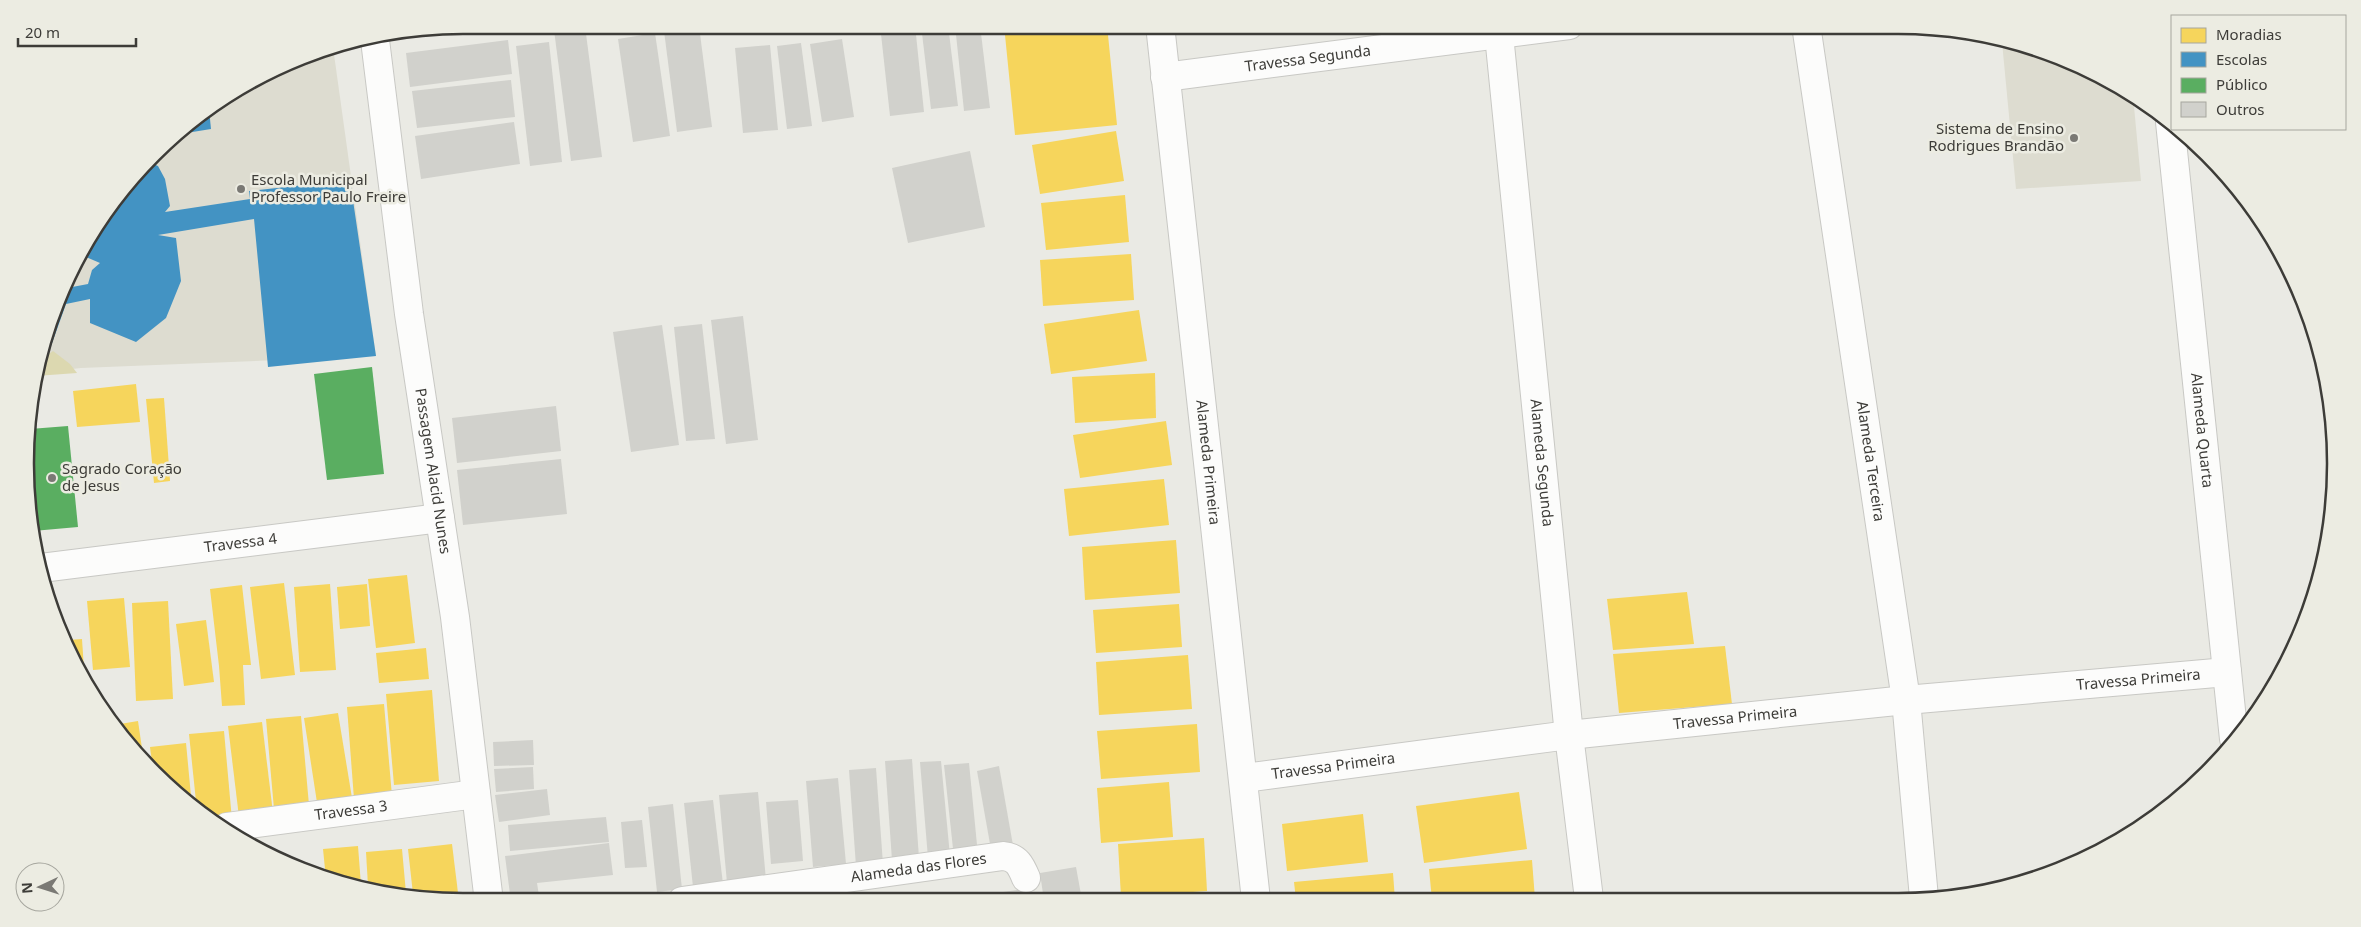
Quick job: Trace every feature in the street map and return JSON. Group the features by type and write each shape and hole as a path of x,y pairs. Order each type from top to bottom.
{"street":[{"name":"Alameda Primeira","path":"1161,34 1255,893"},
{"name":"Travessa Segunda","path":"1165,77 1470,34"},
{"name":"Alameda Segunda","path":"1498,34 1568,734 1589,893"},
{"name":"Alameda Terceira","path":"1807,34 1906,700 1923,892"},
{"name":"Passagem Alacid Nunes","path":"374,43 409,314 455,617 488,893"},
{"name":"Alameda Quarta","path":"2171,132 2233,731"},
{"name":"Travessa 4","path":"46,567 440,518"},
{"name":"Travessa Primeira","path":"1244,778 1568,734 1906,700 2228,672"},
{"name":"Travessa 3","path":"233,826 476,794"},
{"name":"Alameda das Flores","path":"745,893 1003,856 1017,861 1026,878"}],"shaded area":[{"name":"Sistema de Ensino Rodrigues Brandão","path":"2002,47 2062,66 2088,78 2134,105 2141,181 2016,189"},
{"name":"Escola Municipal Professor Paulo Freire","path":"334,54 376,356 81,368 44,372 57,325 78,273 106,225 140,180 180,140 225,106 273,78 299,66"},
{"path":"53,351 70,364 77,373 43,375 47,355"}],"building: Moradias":[{"path":"1005,34 1108,34 1117,125 1015,135"},
{"path":"1116,131 1124,181 1040,194 1032,145"},
{"path":"1125,195 1129,242 1046,250 1041,203"},
{"path":"1131,254 1134,300 1043,306 1040,260"},
{"path":"1139,310 1147,361 1051,374 1044,324"},
{"path":"1155,373 1156,418 1075,423 1072,377"},
{"path":"136,384 140,422 77,427 73,391"},
{"path":"164,398 170,481 154,483 146,399"},
{"path":"1166,421 1172,465 1080,478 1073,435"},
{"path":"1164,479 1169,525 1069,536 1064,489"},
{"path":"1176,540 1180,593 1085,600 1082,547"},
{"path":"407,575 415,643 376,648 368,579"},
{"path":"284,583 295,675 261,679 250,587"},
{"path":"330,584 336,670 300,672 294,587"},
{"path":"367,584 370,626 340,629 337,587"},
{"path":"242,585 251,665 243,665 245,705 222,706 210,589"},
{"path":"1687,592 1694,644 1613,650 1607,599"},
{"path":"124,598 130,667 93,670 87,601"},
{"path":"168,601 173,699 136,701 132,603"},
{"path":"1179,604 1182,647 1096,653 1093,610"},
{"path":"206,620 214,682 184,686 176,624"},
{"path":"82,639 84,665 78,654 71,640"},
{"path":"1725,646 1732,704 1619,713 1613,654"},
{"path":"426,648 429,679 379,683 376,653"},
{"path":"1188,655 1192,709 1099,715 1096,662"},
{"path":"432,690 439,781 394,785 386,694"},
{"path":"384,704 392,796 354,799 347,707"},
{"path":"338,713 353,804 318,809 304,718"},
{"path":"301,716 309,805 274,809 266,719"},
{"path":"138,721 142,749 140,747 122,724"},
{"path":"262,722 273,813 239,817 228,726"},
{"path":"1197,724 1200,772 1101,779 1097,731"},
{"path":"224,731 232,820 225,821 196,799 189,734"},
{"path":"186,743 191,795 152,758 150,747"},
{"path":"1169,782 1173,837 1101,843 1097,788"},
{"path":"1519,792 1527,849 1424,863 1416,806"},
{"path":"1363,814 1368,862 1287,871 1282,824"},
{"path":"1204,838 1207,891 1121,893 1118,844"},
{"path":"452,844 458,893 413,890 408,849"},
{"path":"358,846 361,881 325,870 323,849"},
{"path":"402,849 406,890 368,882 366,852"},
{"path":"1532,860 1535,893 1431,893 1429,869"},
{"path":"1393,873 1394,893 1295,893 1294,882"}],"building: Escolas":[{"path":"210,117 211,129 190,132"},
{"path":"155,165 158,166 165,179 170,206 165,212 250,199 249,191 350,180 376,356 268,367 254,219 158,235 176,238 181,281 166,318 136,342 90,323 90,299 66,304 50,347 71,287 88,284 92,270 100,263 87,257 91,249 123,202 140,180"}],"building: Público":[{"path":"372,367 384,474 327,480 314,374"},
{"name":"Sagrado Coração de Jesus","path":"68,426 78,527 39,530 34,464 35,429"}],"building: Outros":[{"path":"555,34 586,34 602,157 571,161"},
{"path":"655,34 670,136 633,142 618,39"},
{"path":"664,34 700,34 712,127 677,132"},
{"path":"881,34 916,34 924,112 890,116"},
{"path":"922,34 949,34 958,106 931,109"},
{"path":"956,34 981,34 990,108 964,111"},
{"path":"842,39 854,117 822,122 810,44"},
{"path":"508,40 512,74 410,87 406,53"},
{"path":"549,42 562,162 530,166 516,46"},
{"path":"801,43 812,126 787,129 777,46"},
{"path":"770,45 778,130 743,133 735,48"},
{"path":"511,80 515,117 417,128 412,91"},
{"path":"514,122 520,164 421,179 415,136"},
{"path":"970,151 985,227 908,243 892,168"},
{"path":"743,316 758,440 726,444 711,320"},
{"path":"702,324 715,439 686,441 674,327"},
{"path":"662,325 679,445 631,452 613,332"},
{"path":"556,406 561,451 457,463 452,418"},
{"path":"561,459 567,514 463,525 457,470"},
{"path":"533,740 534,765 494,766 493,742"},
{"path":"912,759 919,858 892,860 885,761"},
{"path":"941,761 950,856 928,858 920,762"},
{"path":"969,763 978,855 954,858 944,765"},
{"path":"999,766 1014,851 992,855 977,771"},
{"path":"533,767 534,789 496,792 494,769"},
{"path":"876,768 883,864 856,866 849,770"},
{"path":"838,778 846,864 813,867 806,781"},
{"path":"547,789 550,815 499,822 495,795"},
{"path":"758,792 766,880 727,883 719,795"},
{"path":"713,800 723,884 693,887 684,803"},
{"path":"798,800 803,861 771,864 766,802"},
{"path":"673,804 682,889 657,892 648,807"},
{"path":"606,817 609,842 510,851 508,825"},
{"path":"642,820 647,867 625,868 621,822"},
{"path":"609,843 613,875 537,883 539,893 510,893 505,856"},
{"path":"1076,867 1081,893 1043,893 1040,873"},
{"path":"1022,889 1023,893 996,893"}],"place":[{"name":"Sistema de Ensino Rodrigues Brandão","path":"2074,138"},
{"name":"Escola Municipal Professor Paulo Freire","path":"241,189"},
{"name":"Sagrado Coração de Jesus","path":"52,478"}]}
